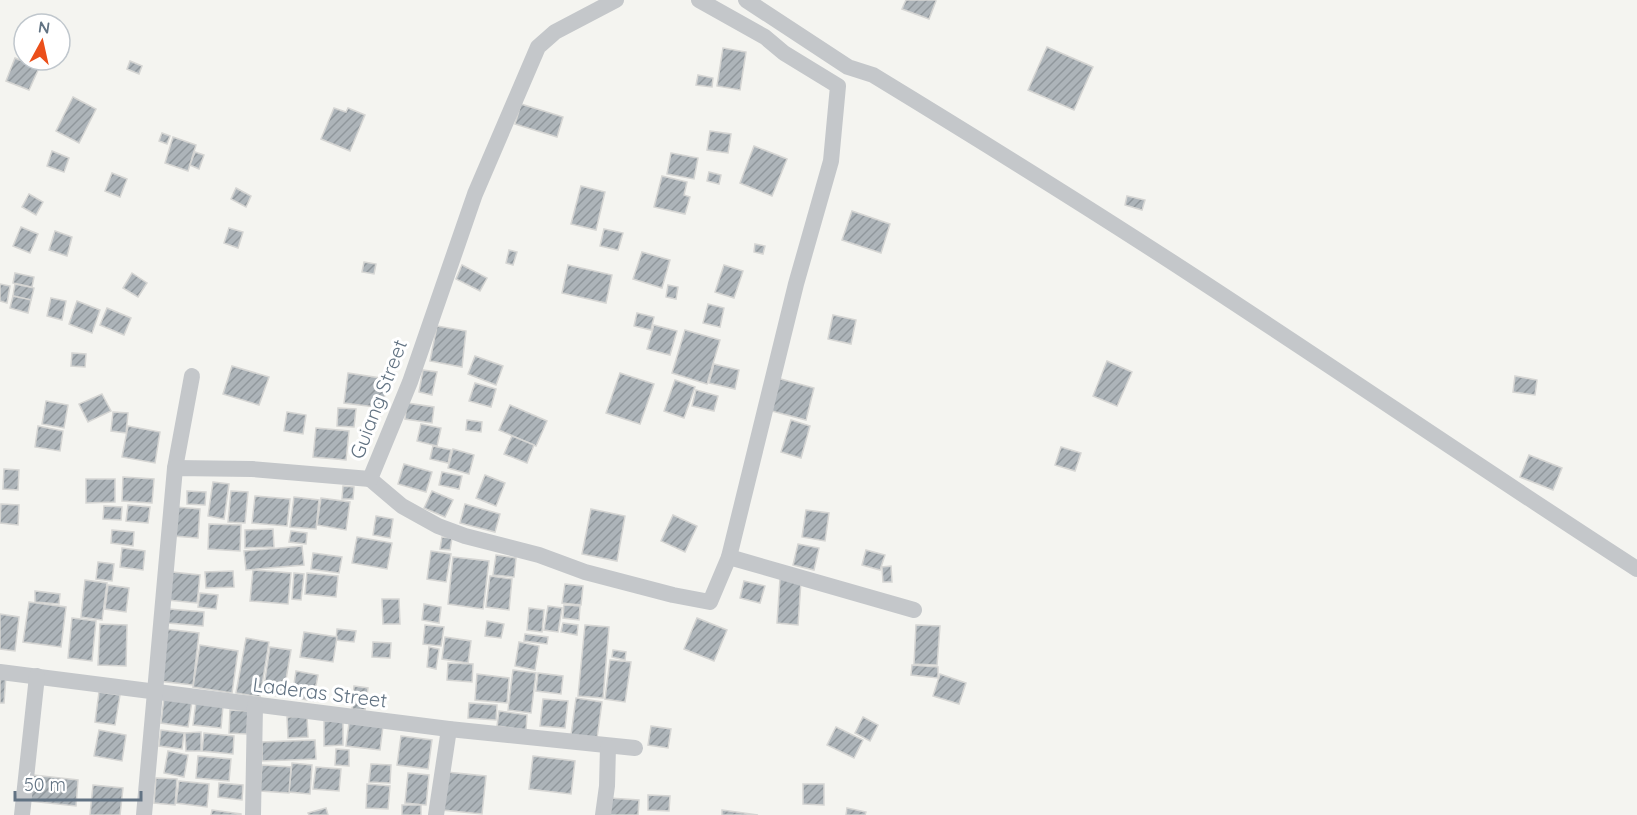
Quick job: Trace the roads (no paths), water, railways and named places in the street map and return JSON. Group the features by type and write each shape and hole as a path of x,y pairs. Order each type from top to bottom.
{"street":[{"name":"Guiang Street","path":"175,468 252,470 370,479 410,382 475,194 538,46 555,32 616,0"},
{"path":"699,0 765,37 784,53 838,86"},
{"path":"746,0 848,67 873,75 1038,175 1487,473 1637,569"},
{"path":"370,479 402,506 438,526 465,536 539,555 585,572 673,595 710,602 729,557 774,370 831,161 838,86 848,67"},
{"path":"144,815 175,468 192,376"},
{"path":"729,557 914,610"},
{"name":"Laderas Street","path":"0,672 154,690 255,706 608,747 635,748"},
{"path":"22,815 37,676"},
{"path":"253,815 255,706"},
{"path":"436,815 448,729"},
{"path":"603,815 607,786 608,747"}]}
